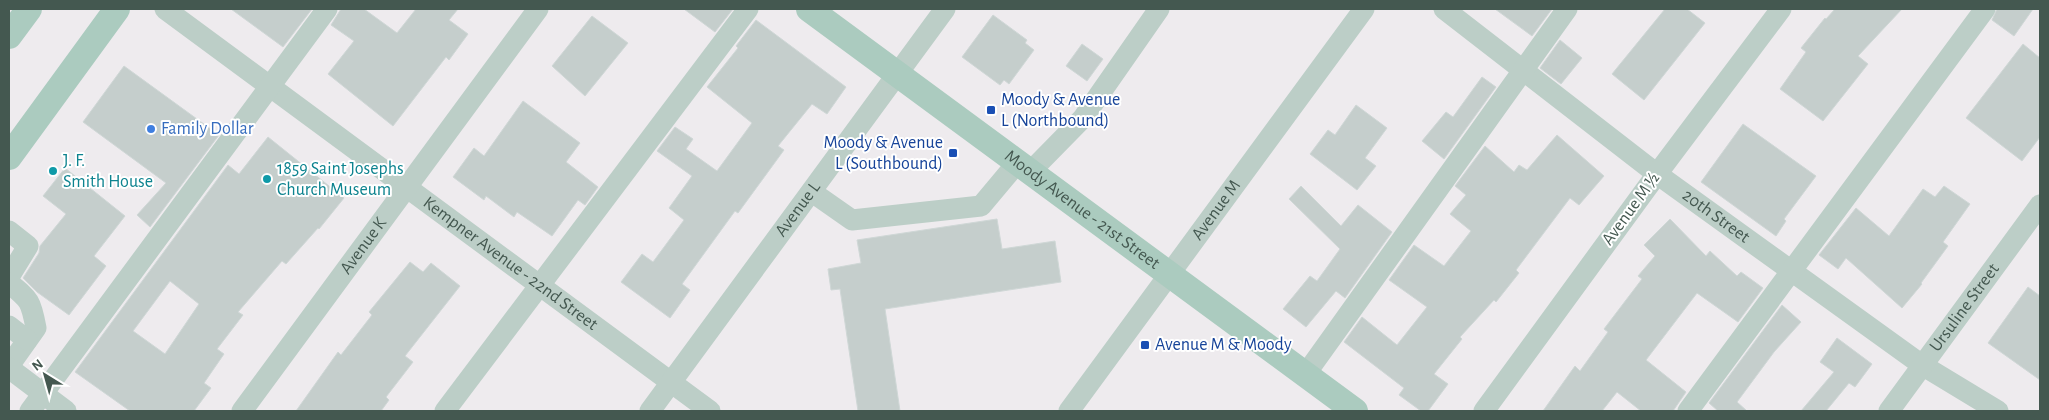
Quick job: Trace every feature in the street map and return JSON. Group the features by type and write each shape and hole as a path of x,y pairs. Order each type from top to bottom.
{"main road":[{"path":"9,36 29,9"},
{"path":"9,157 117,9"},
{"name":"Moody Avenue - 21st Street","path":"809,9 1354,411"}],"street":[{"name":"Kempner Avenue - 22nd Street","path":"165,9 710,411"},
{"path":"30,411 327,9"},
{"name":"Avenue K","path":"242,411 538,9"},
{"path":"445,411 748,9"},
{"name":"Avenue L","path":"650,411 946,9"},
{"path":"812,192 852,220 982,206 1024,167 1083,118 1160,9"},
{"name":"Avenue M","path":"1069,411 1364,9"},
{"name":"20th Street","path":"1444,9 1657,174 1922,365 1998,411"},
{"path":"1305,375 1567,9"},
{"name":"Avenue M ½","path":"1484,411 1657,174 1781,9"},
{"path":"1688,411 1985,9"},
{"name":"Ursuline Street","path":"1889,411 2040,205"},
{"path":"9,231 28,246 9,277"},
{"path":"9,283 28,298 32,306 36,328 9,367 66,411"},
{"path":"9,326 28,340"}],"building":[{"path":"231,9 312,9 283,47"},
{"path":"341,9 364,9 397,33 416,9 458,9 449,20 468,34 449,60 446,57 393,126 328,74 354,41 331,25"},
{"path":"684,9 733,9 715,32"},
{"path":"1495,9 1552,9 1532,36"},
{"path":"1665,9 1687,9 1705,23 1644,100 1612,74"},
{"path":"1835,9 1902,9 1858,56 1868,64 1823,121 1780,89 1806,52 1801,48 1825,18"},
{"path":"1997,9 2033,9 2014,36 1992,20"},
{"path":"993,15 1027,40 1025,43 1034,50 1009,84 1004,80 1000,85 962,57"},
{"path":"592,16 628,43 585,96 552,66"},
{"path":"756,20 846,87 827,114 812,104 778,146 784,150 738,213 735,211 682,284 690,290 670,318 621,282 642,254 653,262 684,220 669,208 692,176 657,151 675,127 693,139 686,149 717,171 752,123 707,87 738,48 736,46"},
{"path":"1560,40 1582,58 1561,84 1540,68"},
{"path":"1082,44 1103,59 1087,81 1066,66"},
{"path":"2023,44 2040,58 2040,137 2022,161 1966,118"},
{"name":"Family Dollar","path":"124,66 219,135 150,227 137,215 166,183 83,122"},
{"path":"1482,77 1496,87 1444,159 1422,141 1446,112 1453,117"},
{"path":"523,101 580,143 566,162 598,187 585,205 578,200 552,236 517,212 514,217 486,196 484,200 453,177 474,148 484,156"},
{"path":"1356,105 1387,128 1365,158 1376,166 1357,190 1310,154 1328,130 1335,135"},
{"path":"1743,124 1816,176 1784,219 1786,221 1776,236 1701,182"},
{"path":"1557,135 1604,176 1579,205 1570,198 1516,270 1519,273 1496,302 1494,300 1460,337 1462,339 1434,374 1448,384 1428,411 1421,411 1399,395 1404,388 1344,342 1362,317 1397,345 1427,307 1389,280 1414,245 1444,266 1471,231 1450,214 1466,195 1455,186 1485,146 1514,172 1519,165 1527,170"},
{"path":"268,137 344,198 319,229 286,264 282,261 238,312 243,315 217,349 224,354 204,383 211,388 194,411 130,411 75,372 228,165 239,174","holes":["170,281 199,304 165,354 133,331"]},
{"path":"65,168 125,216 94,256 106,266 69,315 37,292 23,278 39,253 40,246 66,214 43,196"},
{"path":"1301,186 1341,226 1358,205 1392,232 1345,298 1336,291 1306,327 1283,309 1310,276 1317,281 1340,249 1289,199"},
{"path":"1944,186 1970,204 1943,242 1948,246 1922,284 1902,308 1846,258 1838,269 1819,255 1856,208 1889,236 1923,189 1935,197"},
{"path":"997,219 1002,249 1055,241 1061,282 885,309 900,411 858,411 840,289 831,290 828,269 861,263 857,240"},
{"path":"1670,219 1706,256 1710,251 1737,276 1741,272 1763,288 1738,322 1697,293 1646,360 1686,392 1673,411 1641,411 1617,392 1602,411 1543,411 1575,366 1580,371 1608,332 1604,329 1642,279 1638,276 1655,256 1644,245"},
{"path":"410,262 423,272 431,263 460,286 405,356 413,362 386,397 389,400 381,411 296,411 338,352 341,355 372,315 369,312"},
{"path":"2028,287 2040,296 2040,380 1988,343"},
{"path":"1782,305 1801,322 1774,352 1737,402 1747,411 1718,411 1709,403"},
{"path":"1837,338 1872,364 1855,387 1849,383 1826,411 1801,411 1834,372 1820,362"}],"place":[{"name":"Moody & Avenue L (Northbound)","path":"991,110"},
{"name":"Family Dollar","path":"151,129"},
{"name":"Moody & Avenue L (Southbound)","path":"953,153"},
{"name":"J. F. Smith House","path":"53,171"},
{"name":"1859 Saint Josephs Church Museum","path":"267,179"},
{"name":"Avenue M & Moody","path":"1145,345"}]}
